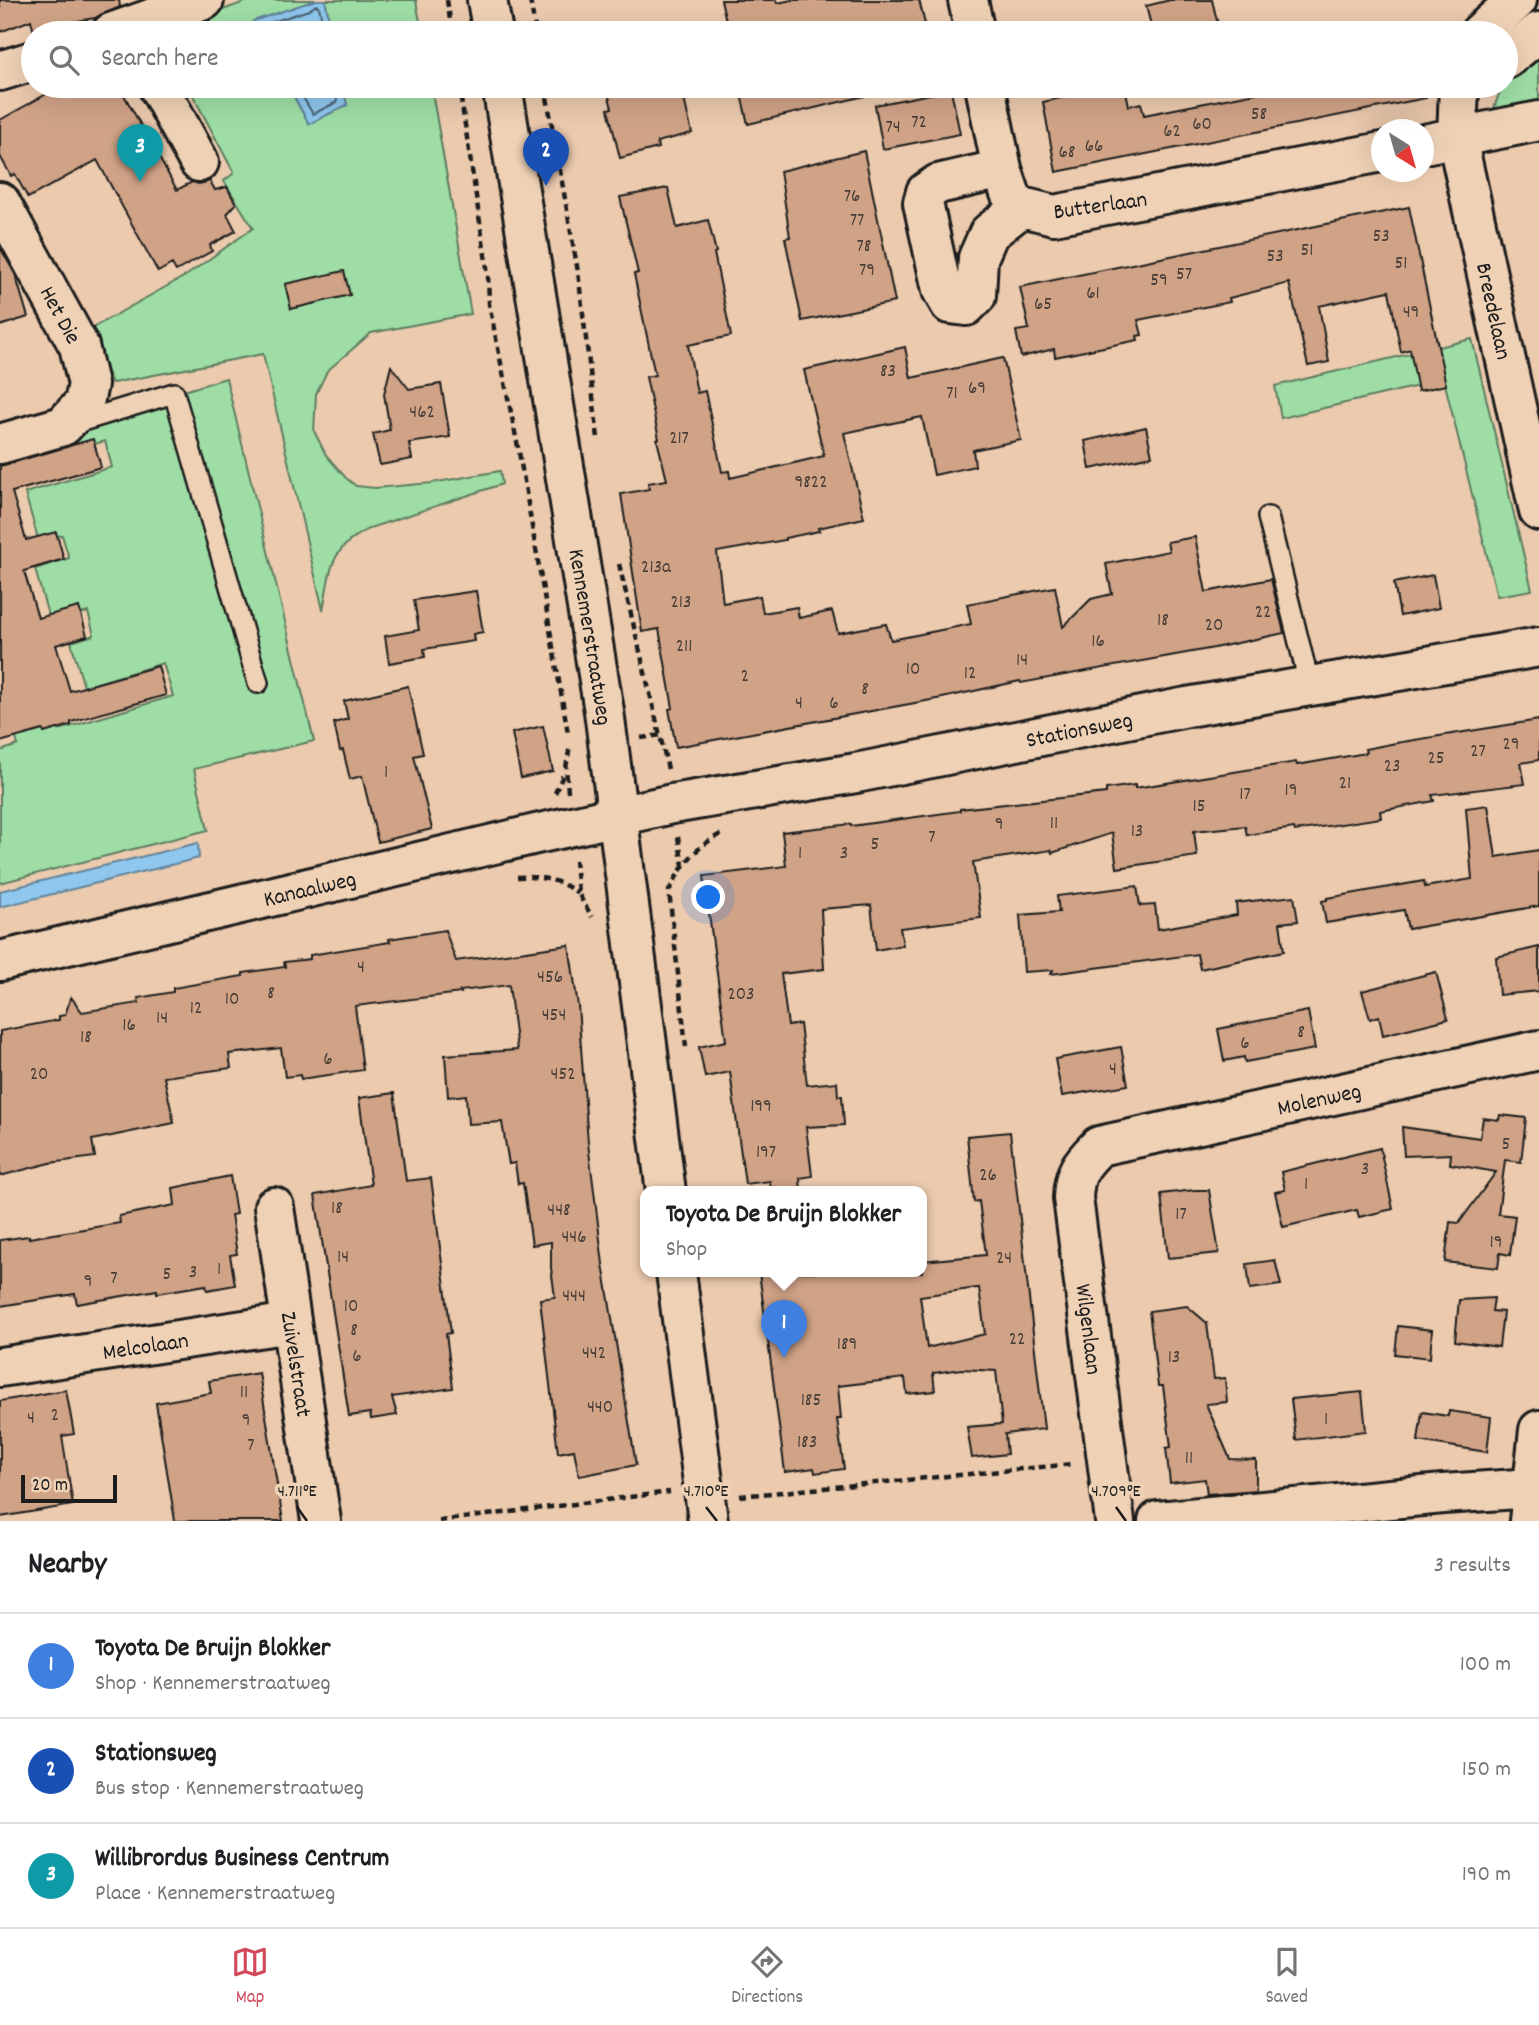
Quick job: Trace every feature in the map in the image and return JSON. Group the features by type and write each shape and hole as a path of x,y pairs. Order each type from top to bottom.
{"street":[{"path":"132,21 204,0"},
{"path":"487,0 491,21"},
{"path":"968,0 972,21"},
{"path":"1493,21 1517,0"},
{"path":"1518,49 1539,32"},
{"path":"164,98 199,162"},
{"name":"Kennemerstraatweg","path":"504,98 619,816 665,1186"},
{"path":"987,98 1002,169 1010,194 1022,207"},
{"path":"1454,113 1539,121"},
{"name":"Breedelaan","path":"1454,113 1539,511"},
{"name":"Butterlaan","path":"1002,169 939,184 926,192 923,203 943,290 950,304 966,306 976,296 978,258 989,233 1022,207 1054,215 1371,154"},
{"name":"Het Die","path":"0,202 79,346 88,384 84,403 63,426"},
{"path":"0,444 63,426"},
{"name":"Stationsweg","path":"619,816 700,799 856,773 1187,707 1539,647"},
{"name":"Kanaalweg","path":"0,961 619,816"},
{"name":"Molenweg","path":"1099,1146 1539,1050"},
{"name":"Wilgenlaan","path":"1099,1146 1084,1161 1073,1180 1073,1198 1115,1521"},
{"name":"Zuivelstraat","path":"274,1207 321,1521"},
{"path":"677,1277 722,1509"},
{"name":"Melcolaan","path":"0,1367 291,1323"},
{"path":"1158,1521 1443,1494 1531,1505 1539,1430"}],"lane":[{"path":"63,426 174,393 258,683"},
{"path":"1268,517 1310,687"}],"path":[{"path":"447,0 450,21"},
{"path":"530,0 534,21"},
{"name":"Kennemerstraatweg","path":"461,98 488,274 489,304 519,452 571,749"},
{"path":"547,98 578,272 599,445"},
{"name":"Kennemerstraatweg","path":"618,561 665,753"},
{"path":"683,865 669,891 687,1055"},
{"path":"722,1509 1107,1461"},
{"path":"439,1521 678,1491"}],"green space":[{"path":"250,0 316,0 254,21 193,21"},
{"path":"325,0 416,0 420,21 329,21"},
{"path":"1539,51 1539,112 1489,123 1498,98 1518,98 1518,66"},
{"path":"194,98 295,98 309,124 347,105 346,98 433,98 471,314 371,333 327,371 316,394 314,431 326,455 356,486 375,488 432,483 500,471 502,484 370,528 357,536 346,544 334,561 323,610 263,354 112,383 87,331 187,275 253,228 224,181 234,173"},
{"path":"1472,339 1532,590 1497,596 1444,380 1281,418 1275,386"},
{"path":"226,378 314,741 194,769 208,830 0,883 0,751 18,745 0,684 41,672 59,730 173,696 163,663 84,687 71,642 94,635 88,612 50,622 35,569 69,558 62,535 39,542 25,493 112,467 105,441 0,471 0,448"}],"water":[{"path":"316,0 325,0 329,21 253,21"},
{"path":"295,98 346,98 347,105 309,124"},
{"path":"198,843 199,858 0,907 0,891"}],"building":[{"path":"0,0 119,0 120,7 95,18 77,21 21,21 21,24 0,32"},
{"path":"721,0 776,0 777,3 792,0 919,0 924,21 726,21"},
{"path":"1170,0 1212,0 1217,21 1150,21 1146,6"},
{"path":"39,98 126,98 177,190 192,182 199,184 210,181 215,190 227,187 236,204 227,214 236,231 210,245 212,251 176,271 172,264 158,272 97,160 28,198 15,174 11,176 0,156 0,120"},
{"path":"609,98 684,98 692,133 657,142 658,148 620,158 608,109 612,108"},
{"path":"742,98 857,98 748,124"},
{"path":"910,98 953,98 960,134 883,149 875,105"},
{"path":"1061,98 1127,98 1129,106 1141,103 1144,115 1231,98 1426,98 1056,172 1043,102"},
{"path":"864,151 895,302 802,321 785,238 790,237 780,171"},
{"path":"668,188 677,228 708,220 716,252 714,253 731,336 688,345 697,393 705,391 722,472 729,471 730,478 824,456 804,370 905,347 911,378 1003,358 1021,440 973,450 975,466 934,475 922,417 844,433 864,518 818,528 819,531 785,540 717,552 723,603 760,596 763,613 797,607 799,618 832,611 838,633 886,624 891,640 971,624 967,604 1055,587 1063,627 1091,599 1112,594 1106,564 1169,551 1167,542 1195,537 1206,592 1271,579 1284,633 676,747 669,709 673,708 659,629 642,632 621,494 649,489 648,483 667,480 646,377 655,375 634,274 638,273 620,197"},
{"path":"1409,207 1446,385 1418,391 1410,349 1401,352 1389,291 1319,306 1329,362 1308,366 1289,283 1229,298 1230,302 1138,320 1142,335 1137,336 1138,340 1055,357 1054,349 1021,357 1016,331 1029,329 1020,287"},
{"path":"0,247 15,274 28,317 0,326"},
{"path":"344,271 350,295 291,309 285,284"},
{"path":"391,366 409,389 441,384 450,437 409,443 412,459 380,465 373,434 390,430 384,394"},
{"path":"1146,427 1152,456 1090,469 1085,441"},
{"path":"93,439 101,467 12,492 26,540 56,532 64,559 24,571 38,618 79,607 87,636 56,645 70,691 158,666 166,695 71,722 71,725 44,733 43,730 0,742 0,466"},
{"path":"1433,575 1439,608 1400,616 1394,583"},
{"path":"476,591 483,632 473,634 474,641 424,649 425,657 389,663 385,636 419,630 414,600"},
{"path":"408,686 423,754 414,756 432,829 378,842 362,776 350,779 334,723 348,719 344,701"},
{"path":"1539,720 1539,760 1521,763 1525,784 1432,795 1434,801 1380,811 1381,818 1295,831 1294,828 1247,835 1245,826 1194,831 1197,856 1117,868 1112,833 1052,853 1051,850 973,862 981,918 900,928 903,945 876,950 871,905 821,909 824,969 781,974 788,1026 800,1024 807,1085 837,1082 838,1096 842,1096 844,1125 806,1127 812,1176 800,1178 801,1186 770,1186 770,1181 745,1184 730,1072 705,1077 699,1047 726,1041 704,876 786,866 782,832 851,826 960,809 1106,793 1106,789 1135,785 1135,788 1296,762 1297,765 1366,753 1365,749"},
{"path":"543,726 553,771 521,778 512,733"},
{"path":"1488,805 1496,857 1539,850 1539,906 1408,929 1404,910 1326,923 1322,901 1327,898 1424,881 1425,887 1472,879 1466,808"},
{"path":"1137,886 1140,906 1155,905 1158,929 1237,915 1236,903 1294,896 1298,921 1280,923 1284,951 1200,969 1197,954 1051,974 1053,970 1024,972 1020,915 1059,912 1057,896"},
{"path":"445,930 456,961 569,945 578,1006 588,1143 603,1264 636,1465 579,1476 574,1450 558,1453 540,1299 555,1297 551,1242 532,1245 523,1183 518,1184 515,1163 509,1164 502,1122 468,1124 466,1095 448,1097 445,1055 517,1050 509,985 355,1006 363,1070 301,1079 300,1075 285,1077 281,1048 229,1054 231,1068 164,1077 174,1123 92,1140 95,1157 50,1163 0,1176 0,1031 59,1020 59,1016 65,1015 71,997 82,1012 139,1003 138,998 173,992 173,988 285,967 284,962 310,959 310,955"},
{"path":"1539,947 1539,991 1499,995 1496,957"},
{"path":"1436,972 1448,1019 1383,1035 1379,1016 1370,1019 1362,991"},
{"path":"1308,1011 1315,1049 1245,1062 1244,1057 1224,1061 1218,1029"},
{"path":"1121,1047 1128,1085 1062,1096 1055,1059"},
{"path":"394,1093 406,1181 431,1178 451,1333 446,1334 453,1388 392,1397 397,1415 371,1419 370,1413 349,1416 315,1195 371,1185 359,1098"},
{"path":"1500,1115 1526,1118 1521,1162 1505,1160 1498,1214 1515,1216 1510,1255 1500,1253 1498,1268 1445,1262 1450,1222 1459,1223 1496,1172 1450,1164 1451,1154 1404,1156 1402,1127 1480,1138 1483,1118 1499,1120"},
{"path":"1010,1132 1044,1429 1005,1434 1007,1454 972,1458 967,1427 1002,1424 996,1371 962,1369 933,1373 935,1391 907,1394 905,1378 838,1386 841,1419 837,1419 844,1469 815,1473 814,1468 785,1472 760,1277 927,1277 927,1261 986,1255 979,1201 974,1202 967,1136","holes":["979,1288 985,1334 927,1348 920,1296"]},
{"path":"1380,1148 1393,1209 1359,1217 1357,1210 1283,1227 1275,1192 1285,1190 1281,1172"},
{"path":"230,1176 236,1214 231,1215 237,1254 230,1255 235,1285 207,1290 206,1285 157,1293 157,1290 77,1304 75,1294 0,1306 0,1240 120,1223 119,1216 175,1205 173,1188"},
{"path":"1209,1190 1219,1253 1168,1258 1161,1194"},
{"path":"1275,1260 1281,1285 1250,1289 1247,1264"},
{"path":"1494,1298 1492,1311 1503,1312 1499,1347 1455,1341 1459,1300"},
{"path":"1187,1306 1207,1323 1214,1379 1225,1378 1227,1402 1206,1404 1230,1459 1256,1460 1256,1490 1207,1494 1205,1479 1170,1483 1166,1448 1171,1447 1163,1386 1158,1386 1149,1311"},
{"path":"1398,1326 1432,1330 1430,1358 1395,1354"},
{"path":"259,1373 283,1521 175,1521 156,1403 211,1393 209,1381"},
{"path":"66,1390 74,1434 62,1436 73,1505 0,1517 0,1401"},
{"path":"1362,1392 1366,1431 1296,1440 1291,1399"},
{"path":"1449,1411 1491,1417 1487,1452 1418,1441 1422,1412 1448,1416"}],"place":[{"name":"Willibrordus Business Centrum","path":"140,182"},
{"name":"Stationsweg","path":"546,186"},
{"name":"Toyota De Bruijn Blokker","path":"784,1358"}]}
